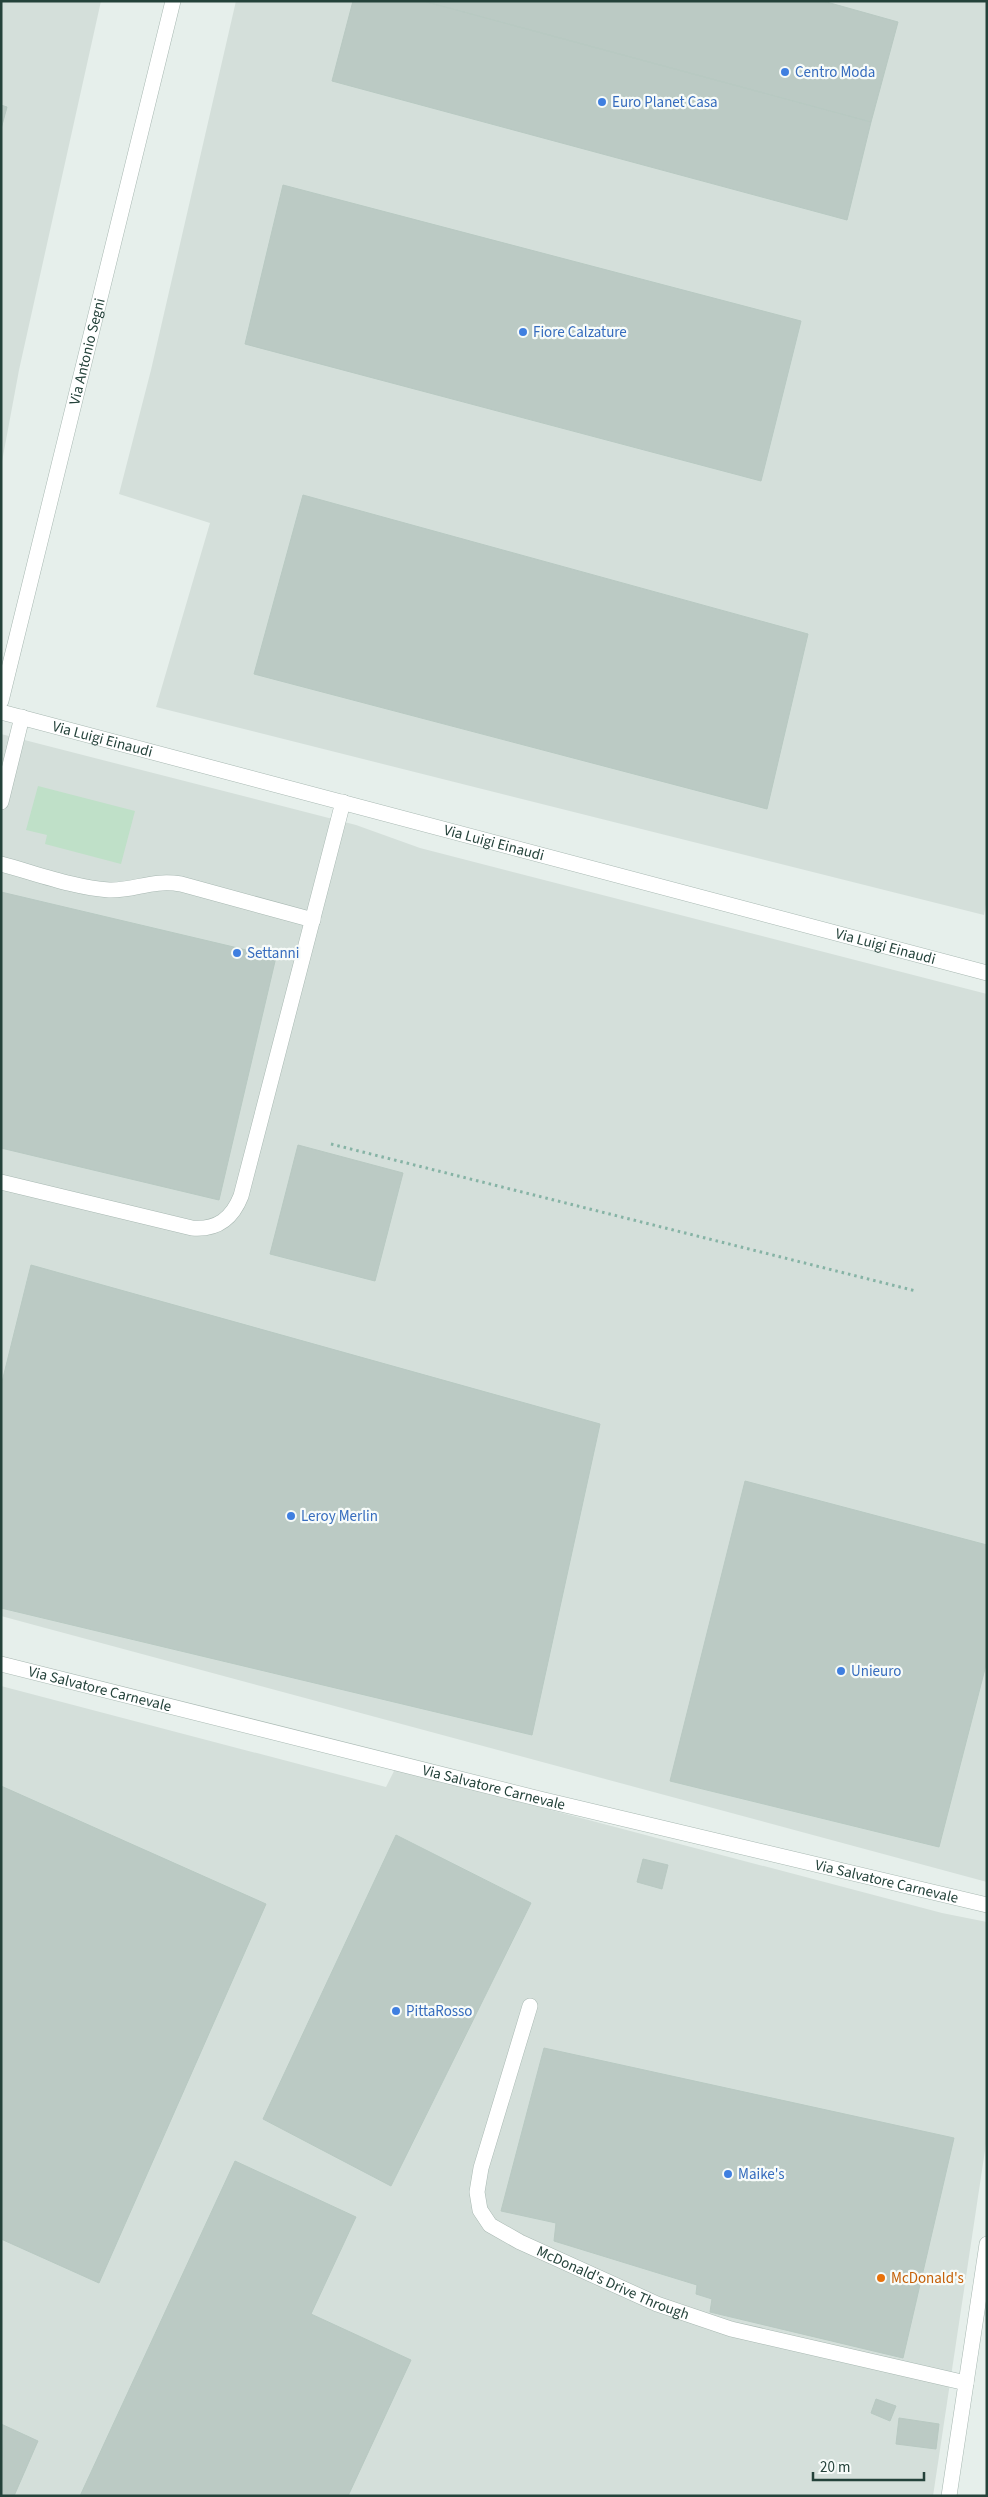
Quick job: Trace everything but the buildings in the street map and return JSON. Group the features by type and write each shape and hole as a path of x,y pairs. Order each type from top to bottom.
{"street":[{"name":"Via Antonio Segni","path":"1,701 173,1"},
{"name":"Via Luigi Einaudi","path":"1,712 987,973"},
{"path":"1,802 22,717"},
{"path":"1,1182 192,1228 212,1228 225,1221 237,1208 343,802"},
{"path":"1,864 103,890 125,889 160,882 181,884 313,920"},
{"name":"Via Salvatore Carnevale","path":"1,1664 540,1799 987,1905"},
{"name":"McDonald's Drive Through","path":"530,2006 481,2168 477,2192 480,2210 490,2225 520,2242 692,2318 731,2330 966,2383"},
{"path":"949,2496 966,2383 982,2301 987,2244"}],"path":[{"path":"331,1144 916,1291"}],"shaded area":[{"path":"1,1 101,1 19,370 1,467"},
{"path":"236,1 987,1 987,899 984,915 156,707 210,523 119,494 151,370"},
{"path":"1,734 356,825 420,848 987,994 987,1882 1,1616"},
{"path":"1,1686 386,1787 395,1769 942,1913 987,1922 987,2137 933,2496 1,2496"}],"green space":[{"path":"38,786 135,811 121,864 45,844 47,835 26,830"}],"place":[{"name":"Centro Moda","path":"785,72"},
{"name":"Euro Planet Casa","path":"602,102"},
{"name":"Fiore Calzature","path":"523,332"},
{"name":"Settanni","path":"237,953"},
{"name":"Leroy Merlin","path":"291,1516"},
{"name":"Unieuro","path":"841,1671"},
{"name":"PittaRosso","path":"396,2011"},
{"name":"Maike's","path":"728,2174"},
{"name":"McDonald's","path":"881,2278"}]}
